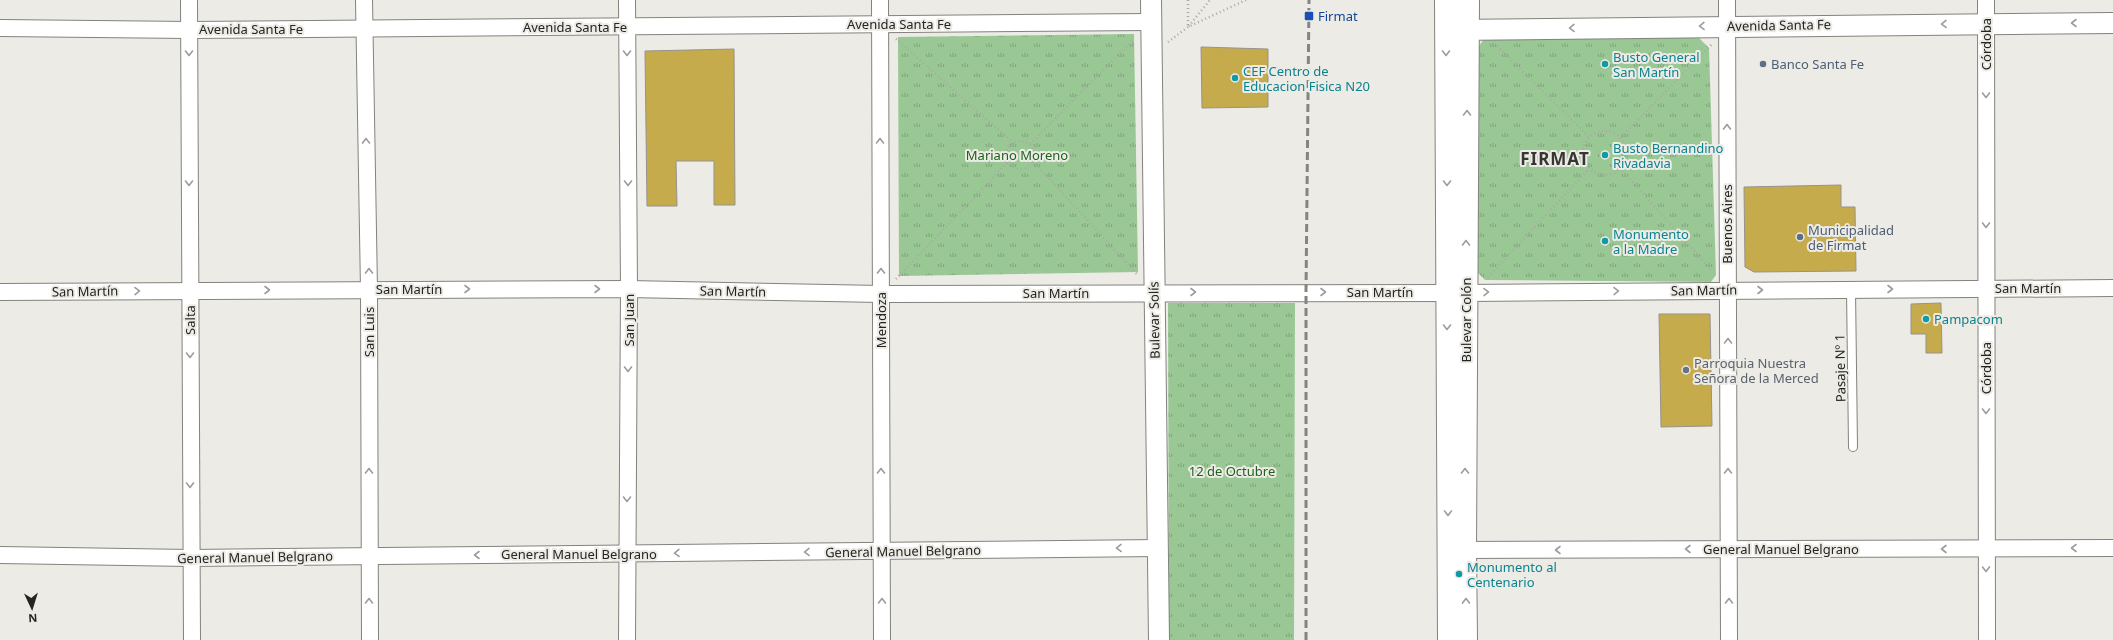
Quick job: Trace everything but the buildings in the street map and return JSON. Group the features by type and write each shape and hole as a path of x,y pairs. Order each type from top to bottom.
{"main road":[{"name":"Bulevar Colón","path":"1446,0 1457,292 1457,550 1449,640"},
{"name":"Bulevar Colón","path":"1457,292 1468,0"},
{"name":"Bulevar Colón","path":"1457,550 1466,640"}],"street":[{"name":"Salta","path":"189,0 190,558 192,640"},
{"name":"San Luis","path":"364,0 369,290 370,640"},
{"name":"San Juan","path":"627,0 629,289 627,640"},
{"name":"Mendoza","path":"880,0 882,640"},
{"name":"Bulevar Solís","path":"1151,0 1150,22 1159,640"},
{"name":"Buenos Aires","path":"1727,0 1729,640"},
{"name":"Córdoba","path":"1986,0 1987,640"},
{"name":"Avenida Santa Fe","path":"0,28 189,30 1150,22"},
{"name":"Avenida Santa Fe","path":"1446,30 1986,23 2113,24"},
{"name":"San Martín","path":"0,292 629,289 881,294 2113,288"},
{"name":"General Manuel Belgrano","path":"0,555 190,558 1158,548"},
{"name":"General Manuel Belgrano","path":"1457,550 2113,548"}],"lane":[{"name":"Pasaje Nº 1","path":"1851,289 1852,447"}],"path":[{"path":"1188,0 1188,27"},
{"path":"1188,27 1210,0"},
{"path":"1151,54 1188,27 1246,0"},
{"path":"1030,144 1150,22"},
{"path":"880,24 1012,142"},
{"path":"1621,137 1709,48 1727,26"},
{"path":"1492,41 1589,137"},
{"path":"1603,130 1621,137 1629,153 1622,170 1606,176 1589,170 1582,152 1589,137 1603,130"},
{"path":"1022,140 1030,144 1034,152 1033,161 1026,168 1016,168 1008,162 1006,151 1012,142 1022,140"},
{"path":"1629,153 1727,154"},
{"path":"1033,161 1154,292"},
{"path":"881,294 1008,162"},
{"path":"1457,292 1485,280 1589,170"},
{"path":"1622,170 1728,290"}],"green space":[{"name":"Mariano Moreno","path":"1134,34 1138,272 899,276 898,37"},
{"path":"1486,36 1697,36 1709,48 1716,275 1711,282 1485,280 1478,273 1477,49"},
{"name":"12 de Octubre","path":"1168,303 1295,303 1294,640 1169,640"}],"railway":[{"path":"1306,640 1306,292 1309,0"}],"place":[{"name":"Firmat","path":"1309,16"},
{"name":"Busto General San Martín","path":"1605,64"},
{"name":"Banco Santa Fe","path":"1763,64"},
{"name":"CEF Centro de Educacion Fisica N20","path":"1235,78"},
{"name":"Busto Bernandino Rivadavia","path":"1605,155"},
{"name":"Municipalidad de Firmat","path":"1800,237"},
{"name":"Monumento a la Madre","path":"1605,241"},
{"name":"Pampacom","path":"1926,319"},
{"name":"Parroquia Nuestra Señora de la Merced","path":"1686,370"},
{"name":"Monumento al Centenario","path":"1459,574"}],"district":[{"name":"FIRMAT","path":"1555,158"}]}
